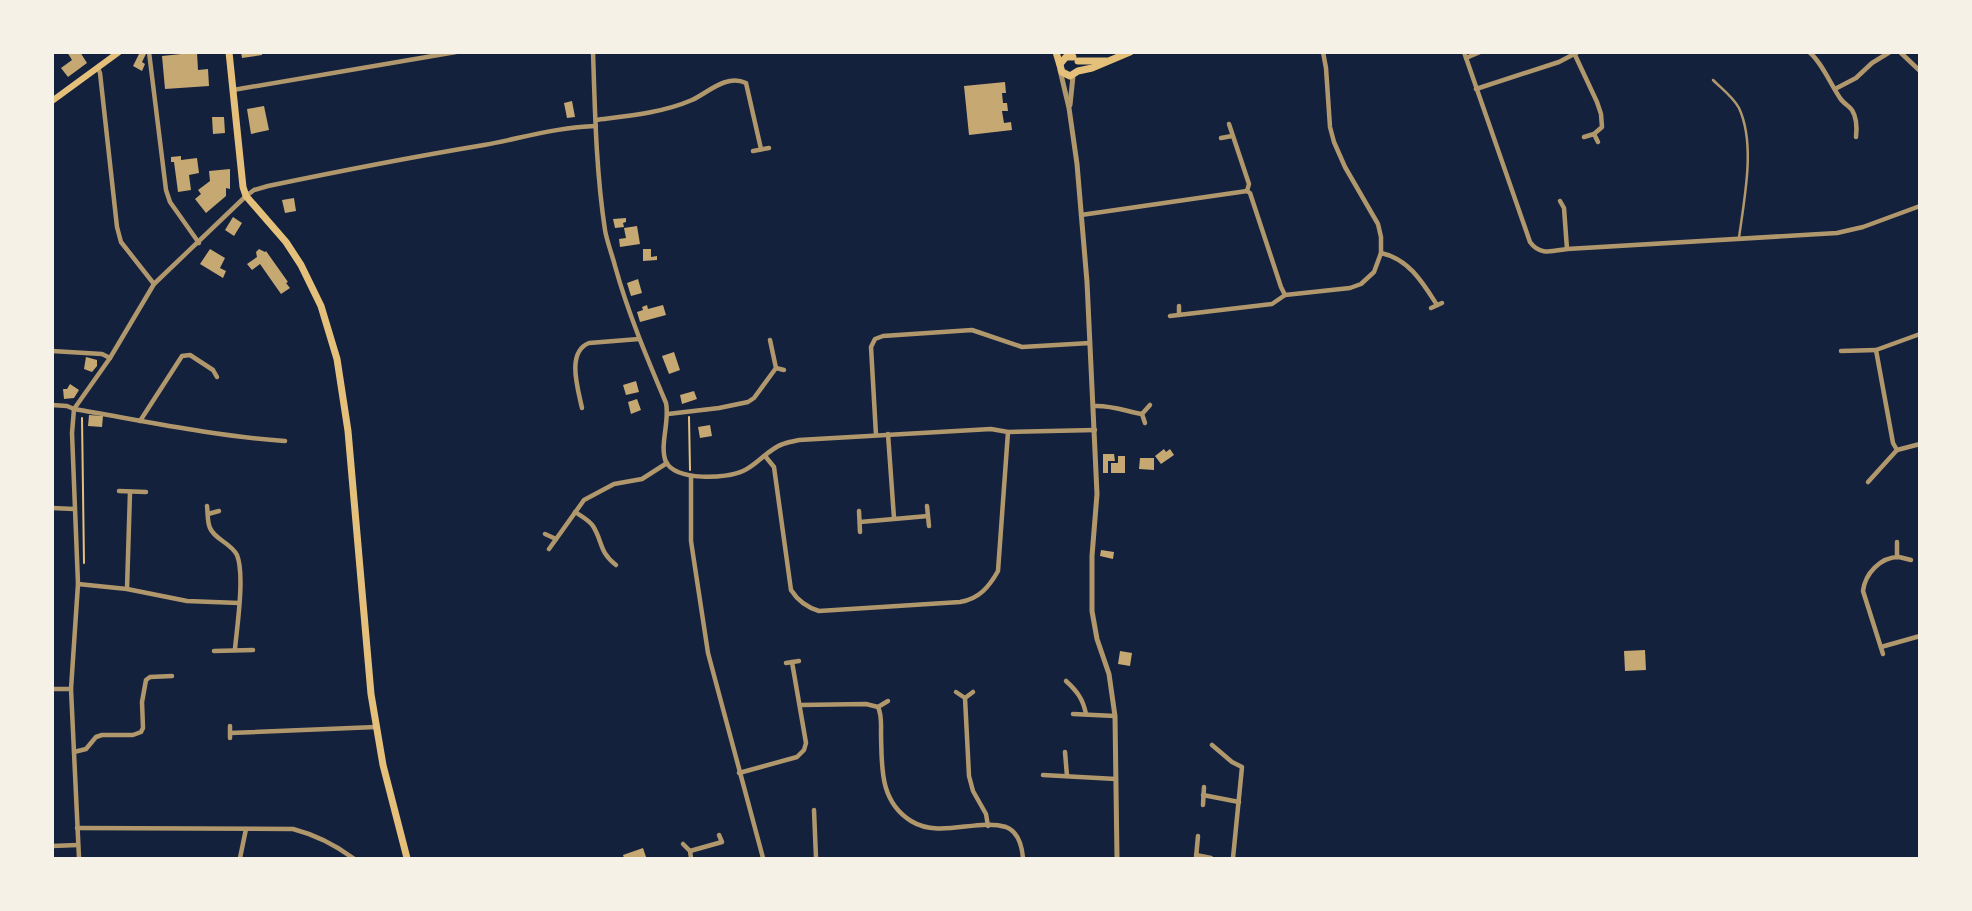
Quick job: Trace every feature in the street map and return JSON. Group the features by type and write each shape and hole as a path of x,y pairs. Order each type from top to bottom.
{"main road":[{"path":"52,101 119,52"},
{"path":"229,52 246,196 286,242 301,265 321,306 337,359 348,431 376,727 390,798 407,859"},
{"path":"1056,52 1064,75 1076,74 1130,52"},
{"path":"1060,67 1066,57 1110,61"},
{"path":"1073,57 1080,66 1076,74"}],"street":[{"path":"149,52 166,191 170,202 199,243"},
{"path":"233,90 456,52"},
{"path":"593,52 595,145 606,232 621,288 666,403 668,414 664,452 667,463 674,470 691,477 742,472 781,444 799,440 991,429 1008,432 1095,430"},
{"path":"1170,316 1272,304 1285,295 1350,288 1361,284 1374,272 1381,253 1378,224 1345,167 1334,142 1323,52"},
{"path":"1480,52 1465,55 1530,242 1535,249 1542,252 1847,231 1920,206"},
{"path":"1809,52 1818,60 1842,101 1852,109 1857,123 1856,137"},
{"path":"1835,89 1856,78 1890,52"},
{"path":"1900,52 1920,71"},
{"path":"1476,89 1576,54 1601,114 1602,127 1594,134 1584,137"},
{"path":"1060,67 1077,164 1081,215 1097,494 1091,611 1108,674 1115,716 1117,859"},
{"path":"98,68 117,227 121,242 154,284"},
{"path":"1069,108 1076,74"},
{"path":"79,859 71,690 81,584 74,509 74,409 110,358 154,284 254,190 674,106 692,100 729,80 738,79 746,83 761,149"},
{"path":"1229,124 1249,184 1247,191"},
{"path":"1594,134 1598,142"},
{"path":"1221,138 1232,136"},
{"path":"753,151 769,148"},
{"path":"1247,191 1250,193 1285,295"},
{"path":"1081,215 1247,191"},
{"path":"1560,201 1566,208 1567,249"},
{"path":"1381,253 1415,272 1440,304 1431,309"},
{"path":"1179,306 1179,315"},
{"path":"876,435 871,347 875,339 883,336 972,330 1022,347 1090,344"},
{"path":"1841,351 1876,350 1920,334"},
{"path":"582,408 575,367 576,357 583,346 589,343 639,339"},
{"path":"668,414 748,402 754,398 776,368 770,340"},
{"path":"1876,350 1893,443 1897,450"},
{"path":"52,351 102,354 110,358"},
{"path":"140,421 182,356 190,355 213,370 217,377"},
{"path":"776,368 784,370"},
{"path":"573,400 580,399"},
{"path":"52,405 140,421 285,441"},
{"path":"1094,406 1110,405 1142,414"},
{"path":"1142,414 1150,405"},
{"path":"1142,414 1145,423"},
{"path":"765,456 774,467 791,590 808,608 819,611 960,602 980,594 991,584 998,571 1008,432"},
{"path":"888,434 894,518"},
{"path":"1868,482 1897,450 1920,444"},
{"path":"549,548 584,499 614,484 642,479 667,463"},
{"path":"691,477 691,541 708,653 763,859"},
{"path":"119,491 146,492"},
{"path":"127,589 130,492"},
{"path":"207,506 210,528 214,534 232,546 240,568 235,649"},
{"path":"928,506 929,526"},
{"path":"52,508 74,509"},
{"path":"208,514 219,511"},
{"path":"859,511 860,532"},
{"path":"575,512 592,526 602,550 616,565"},
{"path":"860,522 928,516"},
{"path":"545,534 556,539"},
{"path":"1897,542 1898,557"},
{"path":"1883,654 1863,591 1864,583 1868,573 1876,566 1898,557 1911,561"},
{"path":"81,584 127,589 187,601 239,603"},
{"path":"1881,647 1920,636"},
{"path":"215,651 253,650"},
{"path":"739,773 797,757 804,750 806,743 800,705 789,662 799,661"},
{"path":"74,752 86,749 96,737 102,735 133,735 141,732 146,680 150,677 172,676"},
{"path":"1066,681 1080,694 1086,714"},
{"path":"52,689 71,690"},
{"path":"956,692 965,698"},
{"path":"965,698 972,692"},
{"path":"965,698 969,776 986,814 988,826"},
{"path":"800,705 866,704 878,707 888,701"},
{"path":"135,702 142,702"},
{"path":"878,707 886,792 908,820 923,827 1007,828 1021,841 1023,859"},
{"path":"1073,714 1115,716"},
{"path":"230,726 230,735 376,727"},
{"path":"1212,745 1242,767 1233,859"},
{"path":"1066,752 1067,776"},
{"path":"1043,775 1116,779"},
{"path":"1203,805 1204,787"},
{"path":"1203,795 1239,802"},
{"path":"814,810 816,859"},
{"path":"77,828 293,829 335,845 353,859"},
{"path":"240,859 246,829"},
{"path":"816,834 823,834"},
{"path":"690,851 722,842 719,835"},
{"path":"1198,836 1196,857 1210,859"},
{"path":"683,844 690,851 691,859"},
{"path":"52,846 78,845"}],"lane":[{"path":"1713,80 1738,107 1746,132 1747,156 1739,238"}],"path":[{"path":"81,410 84,487 81,584"},
{"path":"689,412 691,477"}],"building":[{"path":"67,52 80,52 87,63 68,77 61,68 72,60"},
{"path":"140,52 146,54 142,71 133,66"},
{"path":"197,52 198,70 208,69 209,86 165,89 162,56"},
{"path":"241,52 262,52 262,55 242,58"},
{"path":"1005,82 1003,103 1007,103 1008,111 1002,111 1004,123 1011,122 1012,130 969,135 964,86"},
{"path":"572,101 575,117 567,118 564,103"},
{"path":"264,106 269,130 251,134 247,109"},
{"path":"212,117 224,117 225,133 213,134"},
{"path":"181,156 181,160 197,158 199,173 189,175 191,190 178,192 171,157"},
{"path":"230,169 230,189 226,188 226,196 206,213 195,199 201,194 198,190 210,181 209,171"},
{"path":"294,198 296,211 285,213 282,200"},
{"path":"233,217 242,223 234,236 225,230"},
{"path":"626,218 624,227 615,228 613,219"},
{"path":"637,226 640,244 620,247 619,239 626,238 624,228"},
{"path":"210,249 225,258 220,268 226,271 223,278 200,264"},
{"path":"259,249 266,251 288,282 286,283 290,288 281,294 260,264 252,270 247,264 257,257 256,252"},
{"path":"643,249 651,249 651,257 657,256 657,260 643,261"},
{"path":"638,279 642,293 631,296 627,283"},
{"path":"647,305 648,309 663,305 666,315 640,322 637,312"},
{"path":"674,352 680,370 669,374 662,356"},
{"path":"86,357 97,360 97,366 92,372 84,369"},
{"path":"636,381 639,392 626,395 623,385"},
{"path":"70,384 79,390 74,398 64,399 63,389 67,389"},
{"path":"694,391 697,399 682,404 680,395"},
{"path":"637,399 641,410 631,414 628,402"},
{"path":"89,415 103,416 102,427 88,426"},
{"path":"710,425 712,436 700,438 698,427"},
{"path":"1164,449 1166,452 1170,449 1174,455 1161,464 1155,456"},
{"path":"1103,454 1114,454 1115,461 1108,461 1108,473 1103,473"},
{"path":"1118,456 1125,456 1125,473 1111,473 1111,463 1118,463"},
{"path":"1140,458 1154,458 1154,470 1139,469"},
{"path":"1101,550 1114,552 1113,559 1100,556"},
{"path":"1645,650 1646,670 1625,671 1624,651"},
{"path":"1120,651 1132,653 1130,666 1118,664"},
{"path":"643,848 646,857 624,858 623,855"}]}
